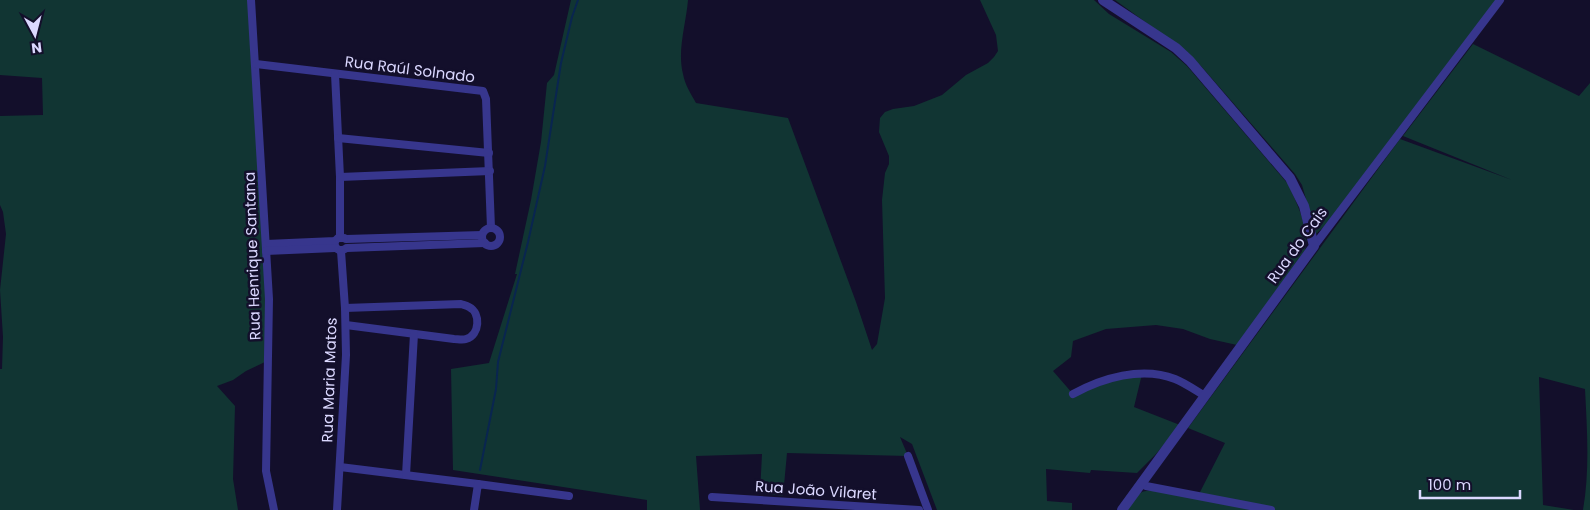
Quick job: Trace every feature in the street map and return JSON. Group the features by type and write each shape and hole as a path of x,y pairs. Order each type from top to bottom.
{"street":[{"name":"Rua Henrique Santana","path":"251,0 269,326 266,471 274,510"},
{"path":"1103,0 1176,48 1190,61 1283,168 1300,196 1314,246"},
{"name":"Rua do Cais","path":"1122,510 1314,246 1500,0"},
{"name":"Rua Raúl Solnado","path":"256,64 463,88 483,92 486,99 492,228"},
{"name":"Rua Maria Matos","path":"335,74 346,325 337,510"},
{"path":"338,138 489,153"},
{"path":"340,177 490,171"},
{"path":"266,248 482,235 486,230 492,228 499,232 499,241 493,246 485,244 341,244"},
{"path":"482,235 485,244"},
{"path":"345,308 461,304 470,307 478,321 477,329 466,339 346,325"},
{"path":"406,475 414,334"},
{"path":"1073,394 1100,381 1142,374 1160,375 1175,379 1205,396"},
{"path":"908,456 928,510"},
{"path":"340,467 569,496"},
{"path":"1142,483 1146,486 1271,510"},
{"path":"474,510 478,484"},
{"name":"Rua João Vilaret","path":"712,497 919,510"}],"green space":[{"path":"0,0 251,0 269,360 246,371 233,380 217,386 235,406 233,479 238,510 0,510 0,369 2,369 3,337 0,290 6,234 3,212 0,205 0,116 43,115 42,78 0,75"},
{"path":"571,0 688,0 682,37 681,65 690,93 696,103 788,118 872,350 877,344 885,298 882,200 889,156 879,132 880,118 885,112 893,109 914,106 942,95 966,75 988,63 994,57 998,51 996,35 980,0 1094,0 1109,14 1171,52 1187,66 1288,184 1304,226 1306,234 1305,250 1237,345 1210,339 1183,329 1156,325 1106,329 1073,341 1071,357 1053,371 1073,394 1089,386 1142,374 1134,407 1180,425 1137,473 1091,470 1090,473 1046,469 1047,501 1072,503 1072,510 937,510 912,444 900,437 908,456 787,453 783,496 760,493 762,454 696,456 700,510 647,510 647,500 453,470 451,369 489,363 517,274 515,274 541,142 547,83 554,75"},
{"path":"1115,0 1502,0 1330,221 1316,234 1302,185 1295,174 1201,66"},
{"path":"1473,44 1579,96 1590,83 1590,510 1583,510 1587,465 1585,389 1539,377 1543,505 1574,510 1126,510 1137,496 1147,491 1170,491 1198,496 1225,443 1188,428 1400,139 1512,180 1403,136"}],"waterway":[{"path":"480,470 496,389 498,362 545,166 561,63 578,0"}]}
